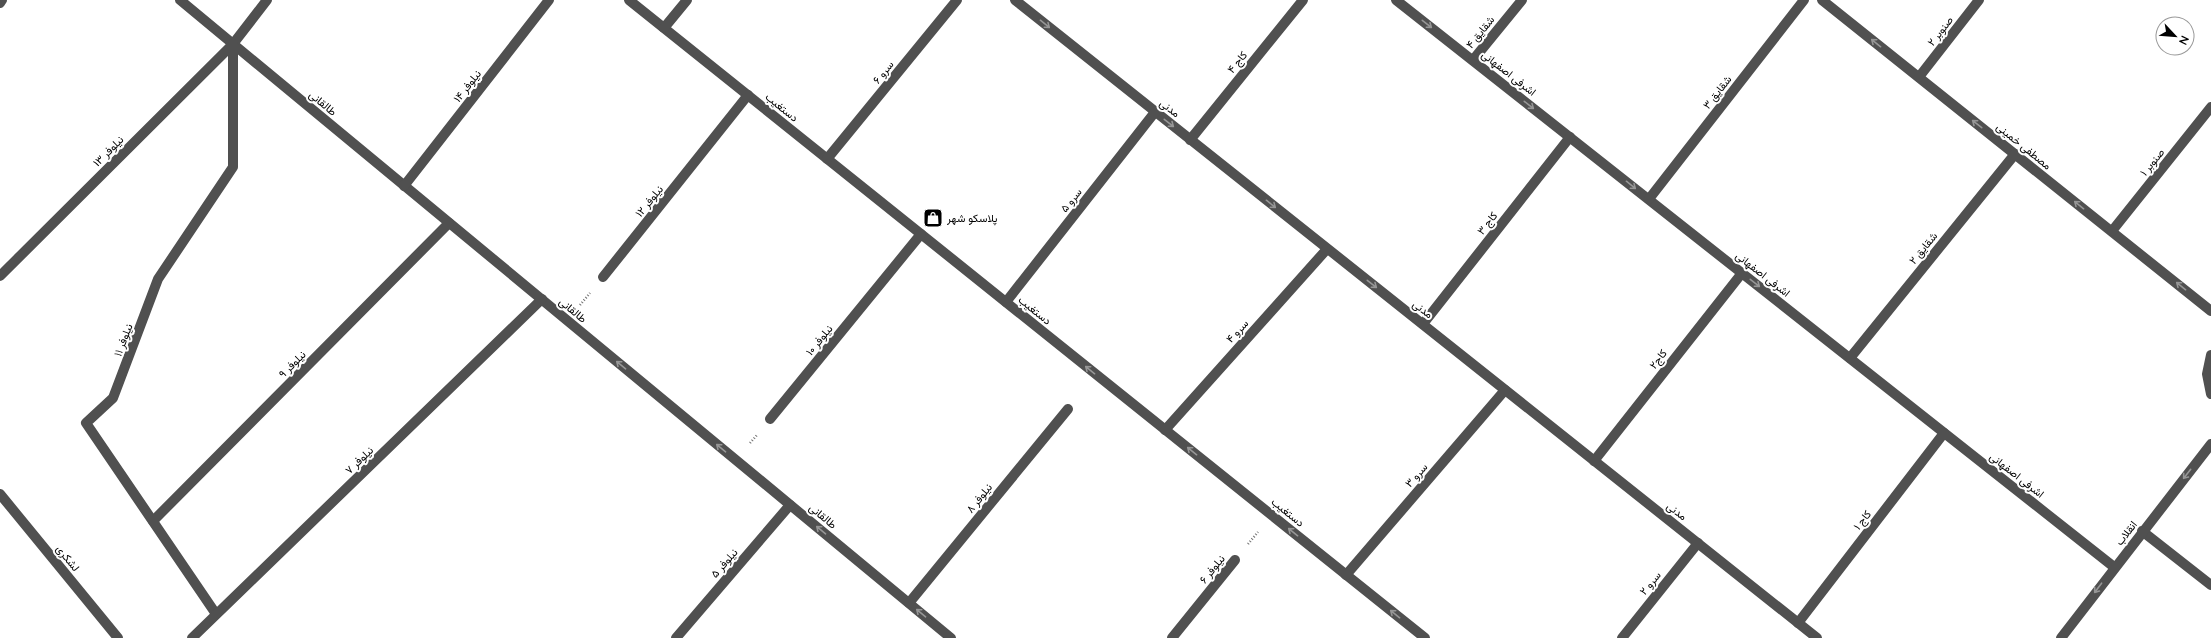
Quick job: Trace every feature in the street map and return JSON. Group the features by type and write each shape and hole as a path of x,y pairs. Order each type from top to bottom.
{"street":[{"name":"طالقانی","path":"180,0 951,638"},
{"name":"نیلوفر ۱۳","path":"0,276 233,44 267,0"},
{"name":"نیلوفر ۱۴","path":"404,186 549,0"},
{"name":"دستغیب","path":"630,0 1425,638"},
{"path":"664,28 686,0"},
{"name":"سرو ۶","path":"827,159 957,0"},
{"name":"کاج ۴","path":"1190,140 1303,0"},
{"name":"اشرفی اصفهانی","path":"1396,0 2114,567"},
{"name":"شقایق ۴","path":"1473,60 1522,0"},
{"name":"شقایق ۳","path":"1649,200 1804,0"},
{"name":"مصطفی خمینی","path":"1822,0 2211,311"},
{"name":"صنوبر ۲","path":"1919,77 1979,0"},
{"name":"مدنی","path":"1022,2 1155,112 1817,638"},
{"name":"نیلوفر ۱۱","path":"216,614 86,423 113,398 158,280 233,167 233,44"},
{"name":"نیلوفر ۱۲","path":"603,277 748,95"},
{"name":"صنوبر ۱","path":"2112,231 2211,107"},
{"name":"سرو ۵","path":"1006,302 1155,112"},
{"name":"کاج ۳","path":"1423,324 1570,137"},
{"name":"شقایق ۲","path":"1850,358 2015,154"},
{"name":"نیلوفر ۹","path":"153,521 449,223"},
{"name":"نیلوفر ۱۰","path":"770,419 921,234"},
{"name":"سرو ۴","path":"1165,430 1327,249"},
{"name":"کاج۲","path":"1594,460 1742,273"},
{"name":"نیلوفر ۷","path":"192,638 542,300"},
{"path":"2211,355 2207,374 2211,394"},
{"name":"سرو ۳","path":"1346,575 1505,390"},
{"name":"نیلوفر ۸","path":"909,603 1068,409"},
{"name":"کاج ۱","path":"1798,623 1944,433"},
{"name":"انقلاب","path":"2060,638 2211,444"},
{"name":"لشکری","path":"0,494 118,638"},
{"name":"نیلوفر ۵","path":"676,638 790,505"},
{"path":"2142,531 2211,585"},
{"name":"سرو ۲","path":"1622,638 1698,543"},
{"name":"نیلوفر ۶","path":"1172,638 1236,560"}],"path":[{"path":"567,320 603,277"},
{"path":"736,460 770,419"},
{"name":"نیلوفر ۶","path":"1236,560 1272,515"}],"place":[{"name":"پلاسکو شهر","path":"933,218"}]}
